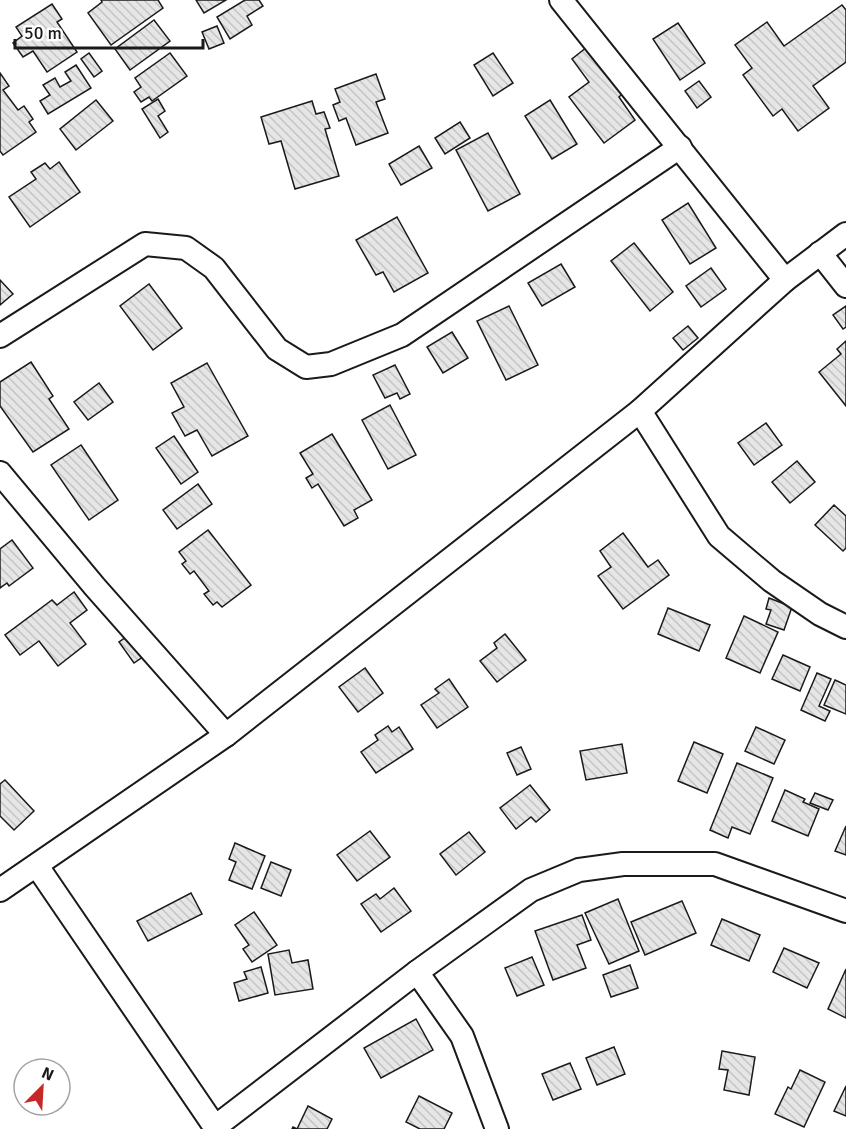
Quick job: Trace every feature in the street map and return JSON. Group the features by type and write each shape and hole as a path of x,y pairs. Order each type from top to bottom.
{"street":[{"path":"561,0 785,280"},
{"path":"0,336 145,244 186,248 214,268 277,349 306,367 332,364 402,335 680,147"},
{"path":"0,890 226,735 640,411 785,280 846,234"},
{"path":"820,254 846,286"},
{"path":"640,411 719,536 772,581 820,614 846,627"},
{"path":"0,473 95,587 226,735"},
{"path":"37,866 216,1128 417,972 531,890 579,870 623,864 715,864 846,911"},
{"path":"417,972 462,1036 497,1129"}],"building":[{"path":"101,0 158,0 163,8 111,45 88,13 102,2"},
{"path":"196,0 226,0 204,13"},
{"path":"245,0 259,0 263,6 247,16 252,25 230,39 217,17"},
{"path":"52,4 62,19 57,22 77,52 47,72 33,51 23,57 13,43 22,36 16,27"},
{"path":"842,5 846,10 846,62 813,86 829,108 798,131 782,109 773,116 743,75 752,68 735,45 767,22 784,46"},
{"path":"154,20 170,41 130,70 115,49"},
{"path":"678,23 705,63 680,80 653,39"},
{"path":"217,26 224,43 209,49 202,32"},
{"path":"587,47 622,94 619,97 635,120 604,143 569,97 589,82 572,59"},
{"path":"89,53 102,71 94,77 81,59"},
{"path":"170,53 187,76 152,101 149,97 141,102 134,92 141,87 135,78"},
{"path":"493,53 513,83 493,96 474,65"},
{"path":"76,65 91,88 48,114 40,101 50,95 43,85 55,78 60,87 71,81 65,72"},
{"path":"0,73 9,86 3,90 18,110 24,106 33,119 29,122 36,132 3,155 0,151"},
{"path":"376,74 385,99 376,102 388,133 356,145 346,118 339,121 333,105 340,102 335,89"},
{"path":"699,81 711,97 697,108 685,91"},
{"path":"158,99 165,111 158,116 168,132 160,138 142,109"},
{"path":"96,100 113,121 76,150 60,129"},
{"path":"550,100 577,144 552,159 525,116"},
{"path":"312,101 316,114 324,112 330,128 325,129 339,176 295,189 281,141 269,144 261,117"},
{"path":"460,122 470,138 445,154 435,138"},
{"path":"488,133 520,194 488,211 456,150"},
{"path":"419,146 432,168 401,185 389,164"},
{"path":"59,162 80,192 30,227 9,197 36,179 31,172 45,163 50,169"},
{"path":"688,203 716,248 690,264 662,220"},
{"path":"397,217 428,273 394,292 383,272 376,275 356,240"},
{"path":"634,243 673,292 650,311 611,261"},
{"path":"561,264 575,287 542,306 528,283"},
{"path":"711,268 726,289 701,307 686,286"},
{"path":"0,280 13,294 0,305"},
{"path":"149,284 182,328 153,350 120,306"},
{"path":"509,306 538,365 506,380 477,321"},
{"path":"846,306 846,327 843,329 833,315"},
{"path":"688,326 698,338 683,350 673,338"},
{"path":"452,332 468,358 443,373 427,347"},
{"path":"846,341 846,406 819,372 841,354 837,349"},
{"path":"31,362 53,396 49,399 69,429 33,452 0,406 0,382"},
{"path":"207,363 248,436 212,456 197,430 185,436 172,413 184,407 171,383"},
{"path":"395,365 410,394 400,399 397,393 385,398 373,375"},
{"path":"99,383 113,402 88,420 74,402"},
{"path":"390,405 416,455 388,469 362,420"},
{"path":"766,423 782,445 754,465 738,443"},
{"path":"332,434 372,500 354,510 358,518 344,526 318,484 312,488 306,478 313,474 300,453"},
{"path":"174,436 198,472 181,484 156,448"},
{"path":"81,445 118,500 89,520 51,465"},
{"path":"797,461 815,482 790,503 772,482"},
{"path":"198,484 212,504 177,529 163,510"},
{"path":"834,505 846,516 846,548 843,551 815,525"},
{"path":"208,530 251,585 222,607 217,602 213,605 204,594 209,591 194,571 190,574 182,564 186,561 179,552"},
{"path":"623,533 648,567 658,560 669,575 623,609 598,576 611,567 600,551"},
{"path":"12,540 33,568 9,586 7,583 0,588 0,549"},
{"path":"74,592 87,610 70,623 86,644 58,666 39,641 20,655 5,635 52,600 57,605"},
{"path":"769,598 792,607 784,630 766,624 771,610 766,609"},
{"path":"668,608 710,625 699,651 658,634"},
{"path":"744,616 778,632 760,673 726,658"},
{"path":"132,633 147,654 134,663 119,642"},
{"path":"505,634 526,660 497,682 480,661 497,648 494,643"},
{"path":"783,655 810,667 800,691 772,679"},
{"path":"365,668 383,693 358,712 339,687"},
{"path":"817,673 831,679 819,706 830,711 825,721 801,710"},
{"path":"449,679 468,707 437,728 421,705 439,693 435,689"},
{"path":"835,680 846,685 846,714 824,705"},
{"path":"388,726 392,732 399,727 413,749 376,773 361,752 378,740 375,735"},
{"path":"756,727 785,740 774,764 745,751"},
{"path":"694,742 723,754 707,793 678,781"},
{"path":"622,744 627,773 586,780 580,751"},
{"path":"521,747 531,769 517,775 507,753"},
{"path":"737,763 773,778 750,834 732,827 728,838 710,830"},
{"path":"5,780 34,811 14,830 0,816 0,784"},
{"path":"530,785 550,810 536,822 531,817 516,829 500,808"},
{"path":"785,790 805,799 803,802 819,809 808,836 772,821"},
{"path":"815,793 833,800 828,810 810,803"},
{"path":"846,826 846,855 835,851"},
{"path":"370,831 390,857 357,881 337,855"},
{"path":"469,832 485,852 456,875 440,854"},
{"path":"235,843 265,856 252,889 229,880 236,862 229,859"},
{"path":"271,862 291,870 281,896 261,888"},
{"path":"394,888 411,911 381,932 361,904 376,894 380,899"},
{"path":"191,893 202,914 148,941 137,921"},
{"path":"618,899 639,951 609,964 585,913"},
{"path":"682,901 696,933 645,955 631,922"},
{"path":"254,912 277,945 252,962 243,949 249,945 235,925"},
{"path":"582,915 591,940 577,945 586,968 553,980 535,931"},
{"path":"722,919 760,935 749,961 711,945"},
{"path":"784,948 819,963 807,988 773,972"},
{"path":"289,950 292,963 308,960 313,989 275,995 268,954"},
{"path":"532,957 544,985 517,996 505,968"},
{"path":"630,965 638,988 611,997 603,975"},
{"path":"261,967 268,993 239,1001 234,983 247,979 244,972"},
{"path":"846,969 846,1018 828,1009"},
{"path":"416,1019 433,1050 381,1078 364,1048"},
{"path":"614,1047 625,1074 597,1085 586,1058"},
{"path":"722,1051 755,1057 749,1095 724,1090 728,1070 719,1069"},
{"path":"570,1063 581,1089 553,1100 542,1074"},
{"path":"800,1070 825,1082 804,1127 775,1114 788,1087 791,1089"},
{"path":"846,1086 846,1116 834,1111"},
{"path":"419,1096 452,1113 444,1129 420,1129 406,1122"},
{"path":"308,1106 332,1119 327,1129 297,1129"}]}
